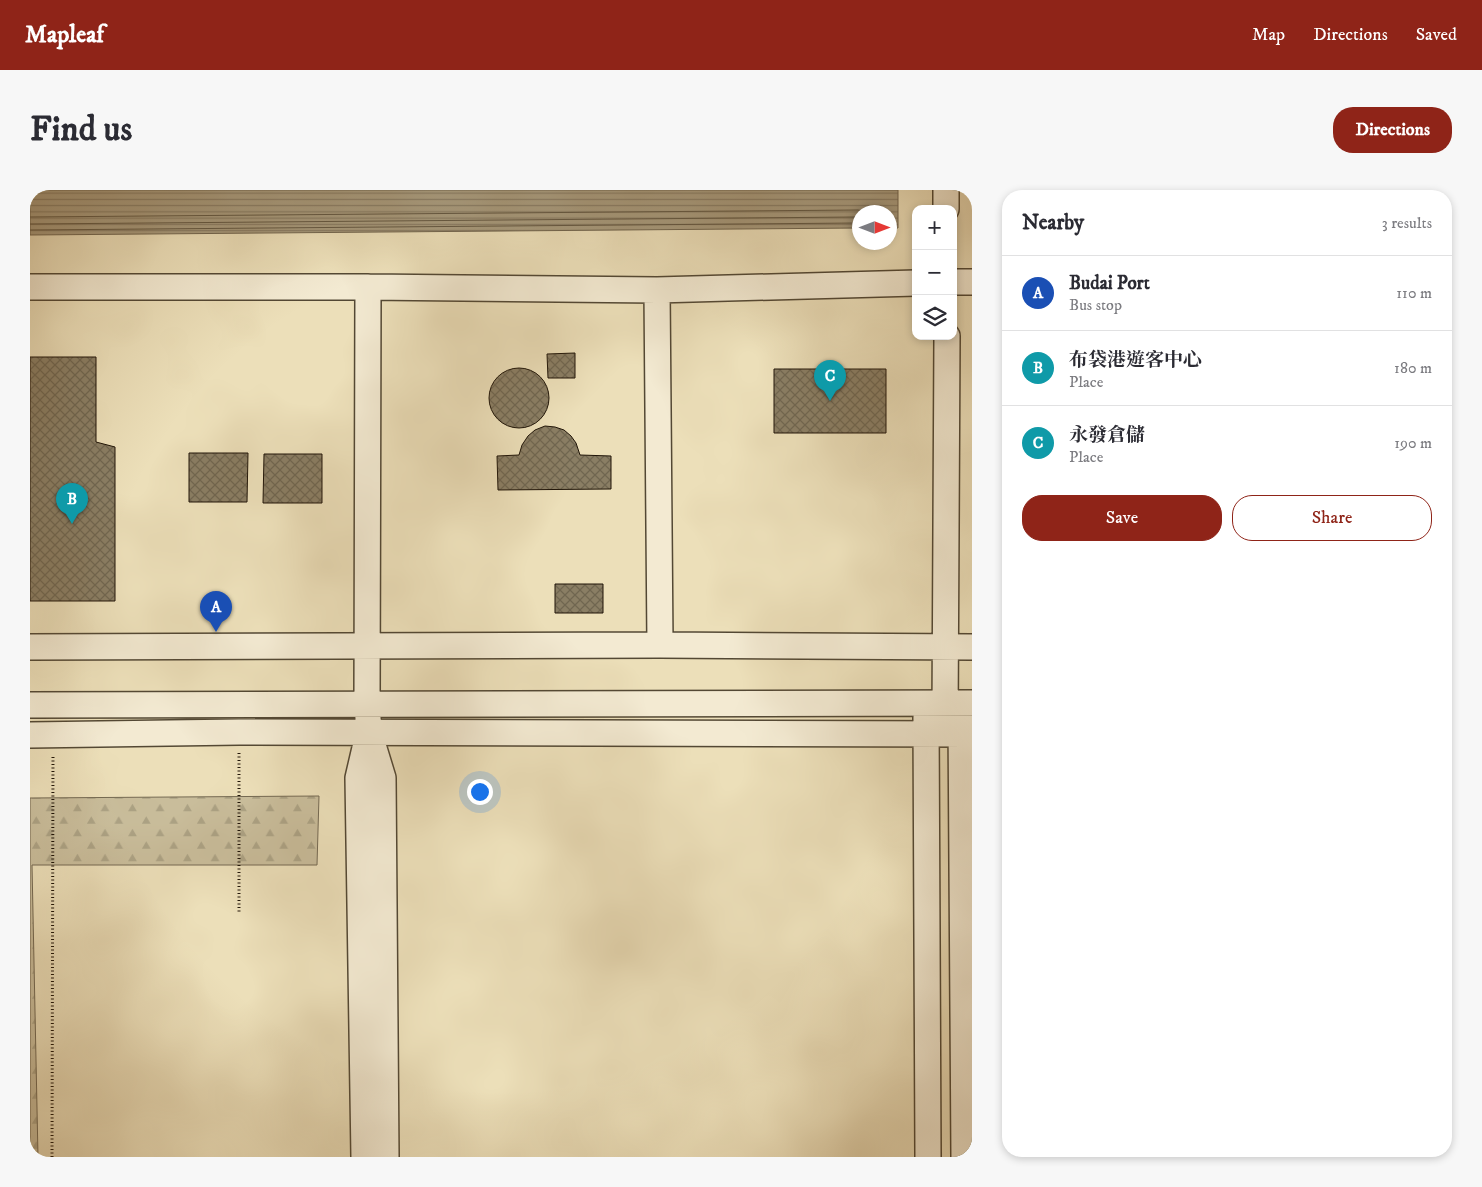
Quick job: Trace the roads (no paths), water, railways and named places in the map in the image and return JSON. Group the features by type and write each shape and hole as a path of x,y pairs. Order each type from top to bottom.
{"street":[{"path":"946,190 946,205"},
{"path":"957,282 972,282"},
{"path":"30,288 657,290 912,283"},
{"path":"368,288 367,704 369,732 383,778 386,1157"},
{"path":"657,290 660,645"},
{"path":"947,340 945,647 951,703 964,1157"},
{"path":"30,647 660,645 972,647"},
{"path":"30,706 951,703"},
{"path":"928,1157 951,734 951,703"},
{"path":"42,735 239,732 951,734"},
{"path":"364,1157 358,778 369,732"}],"water":[{"path":"30,190 898,190 898,228 897,205 852,205 852,228 30,235"}],"place":[{"name":"永發倉儲","path":"830,401"},
{"name":"布袋港遊客中心","path":"72,524"},
{"name":"Budai Port","path":"216,632"}]}
